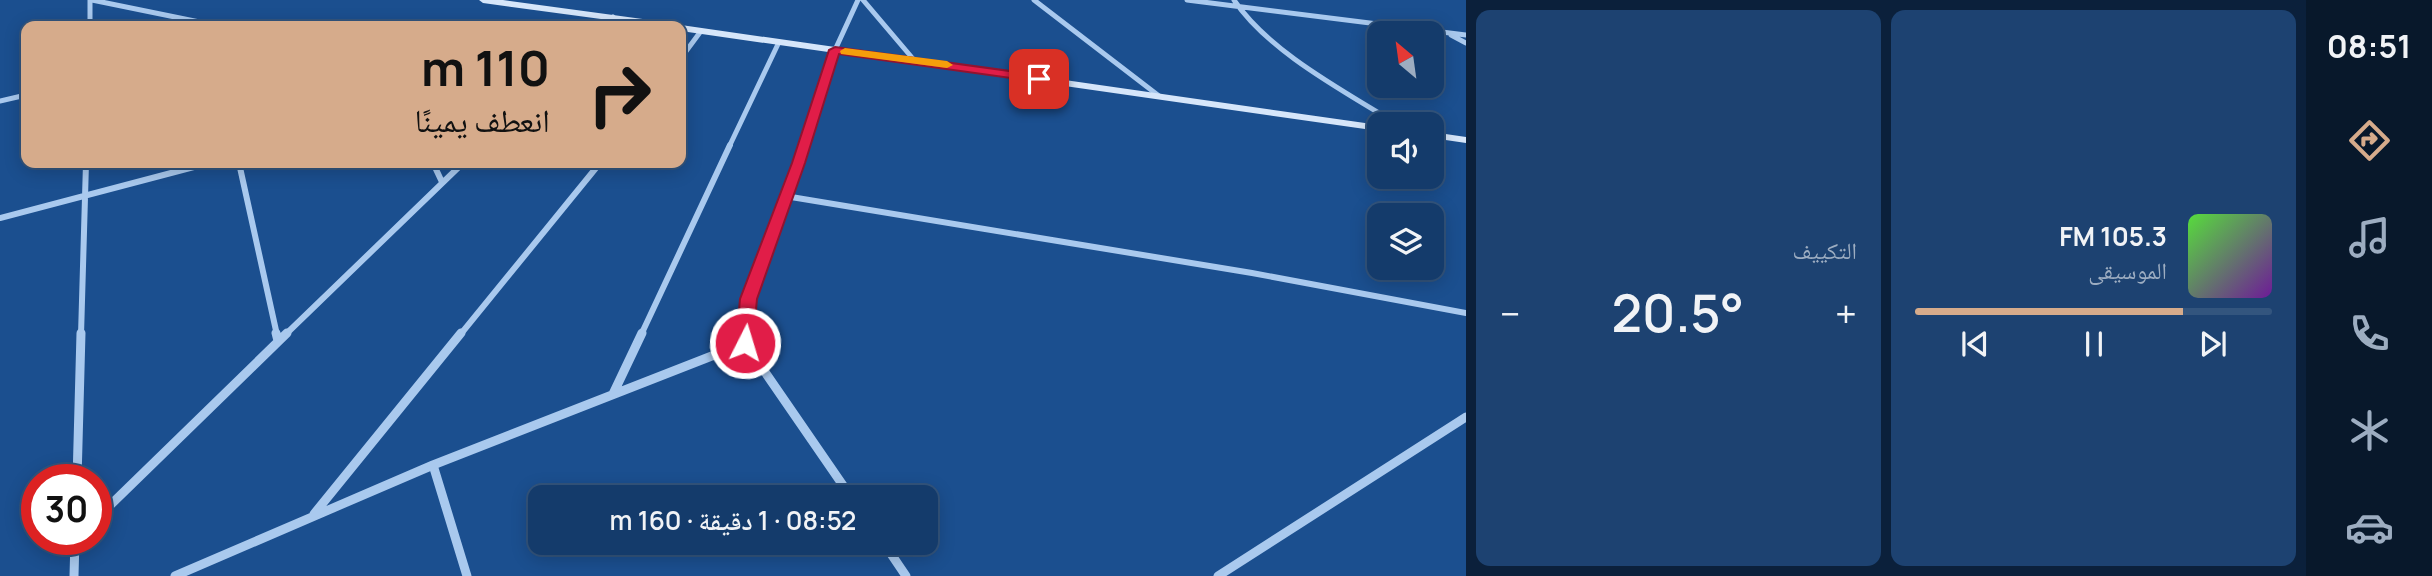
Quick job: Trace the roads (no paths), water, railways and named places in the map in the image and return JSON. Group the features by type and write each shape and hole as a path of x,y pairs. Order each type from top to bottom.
{"main road":[{"path":"483,0 506,1 635,21"},
{"path":"686,28 1367,126"},
{"path":"1444,137 1466,140"}],"street":[{"path":"90,21 91,0 189,21"},
{"path":"843,485 745,343 748,299 835,50 861,0 914,60"},
{"path":"1034,0 1159,96"},
{"path":"1187,0 1235,3 1466,35"},
{"path":"1235,3 1246,19 1285,49 1379,112"},
{"path":"610,21 613,18"},
{"path":"686,51 701,31"},
{"path":"1448,32 1466,43"},
{"path":"613,394 779,42"},
{"path":"0,101 21,96"},
{"path":"77,464 86,168"},
{"path":"0,218 190,168"},
{"path":"240,168 278,341"},
{"path":"435,168 442,183"},
{"path":"112,503 458,168"},
{"path":"312,517 593,168"},
{"path":"785,196 1252,273 1466,313"},
{"path":"176,576 433,465 745,343"},
{"path":"1218,576 1466,417"},
{"path":"433,465 467,576"},
{"path":"74,576 75,555"},
{"path":"892,555 906,576"}]}
